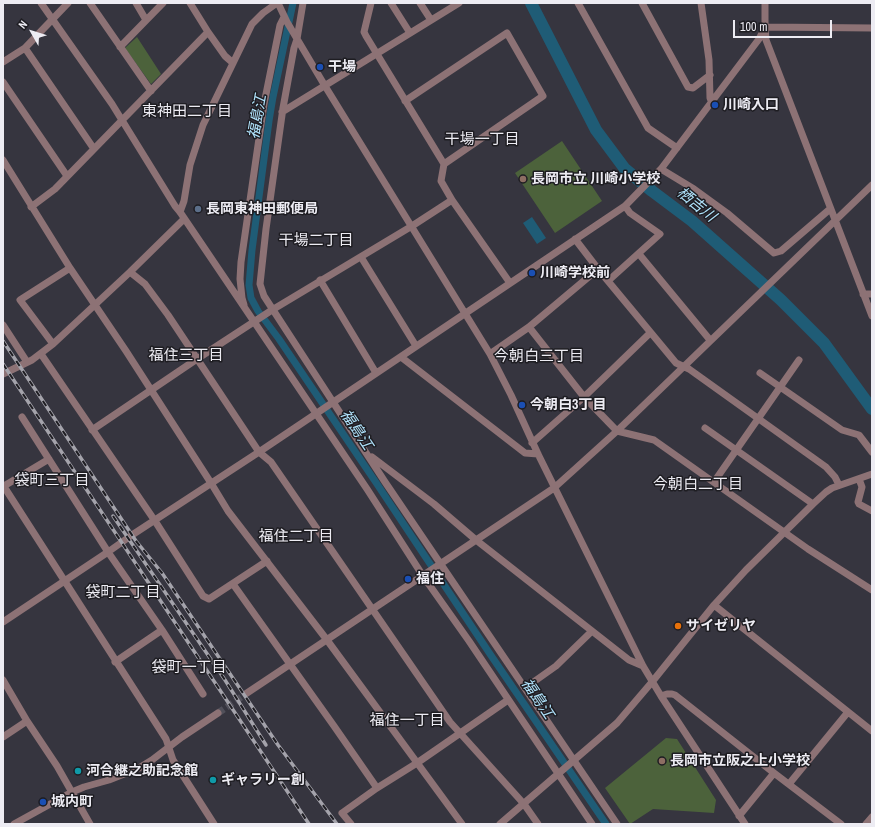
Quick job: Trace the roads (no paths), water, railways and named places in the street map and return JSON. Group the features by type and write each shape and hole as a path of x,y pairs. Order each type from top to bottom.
{"street":[{"path":"41,3 122,121 174,206 180,212 248,314 255,321 592,824"},
{"path":"3,62 25,48 68,3"},
{"path":"90,3 151,91"},
{"path":"136,3 146,20"},
{"path":"120,47 163,3"},
{"path":"190,3 225,56 233,63"},
{"path":"180,212 184,201 190,165 203,125 255,20 277,3 285,20 325,86 490,354 511,395 554,488 643,666 745,824"},
{"path":"303,3 282,112 266,229 260,284 264,296 270,311 331,404 366,452 439,565 525,688 572,763 617,824"},
{"path":"371,3 364,32 444,164 441,181 452,200 510,283"},
{"path":"391,3 410,33"},
{"path":"420,3 431,20"},
{"path":"578,3 648,128 677,148"},
{"path":"642,3 688,87 694,88 710,75"},
{"path":"701,3 709,60 710,98 712,103"},
{"path":"765,3 766,40 872,316"},
{"path":"282,112 455,4"},
{"path":"248,314 241,292 241,262 264,104 280,25 285,20"},
{"path":"765,28 872,28"},
{"path":"3,622 628,204 660,170 712,103 759,39 765,28"},
{"path":"31,207 48,195 208,32"},
{"path":"405,101 507,33 543,96 444,164"},
{"path":"25,48 94,149"},
{"path":"3,82 67,176"},
{"path":"4,164 70,268 212,483 228,511 328,640 462,824"},
{"path":"660,170 694,189 727,213 774,253 781,251 830,209"},
{"path":"248,693 554,488 617,430 835,221 871,190"},
{"path":"92,430 270,311 412,226 452,200"},
{"path":"608,281 660,234 630,213 628,204"},
{"path":"3,374 41,354 53,344 95,306 184,219"},
{"path":"575,239 650,333 676,363 826,467 835,477 839,485"},
{"path":"639,254 710,340"},
{"path":"361,256 416,346"},
{"path":"53,344 20,300 70,268"},
{"path":"490,354 529,326 598,269"},
{"path":"130,272 145,284 168,315 259,452 271,462 450,722 524,804 538,824"},
{"path":"320,280 376,373"},
{"path":"863,294 872,294"},
{"path":"3,325 27,362"},
{"path":"529,326 584,397 617,430 654,440 784,532 872,590"},
{"path":"532,443 584,397 650,333"},
{"path":"41,354 155,521 203,596 209,599 267,561"},
{"path":"400,357 525,452 538,454"},
{"path":"714,482 799,360"},
{"path":"760,373 842,430 858,435 872,452"},
{"path":"22,417 108,552 162,630 203,694"},
{"path":"705,428 813,504"},
{"path":"366,452 434,504 476,540 628,660 643,666"},
{"path":"49,458 3,486 166,739 173,760 214,824"},
{"path":"500,824 617,723 714,605 813,504 826,492 839,485 872,474"},
{"path":"859,479 862,487 858,502 872,511"},
{"path":"233,584 377,788"},
{"path":"714,605 872,731"},
{"path":"115,662 162,630"},
{"path":"525,688 556,666 592,631"},
{"path":"3,680 27,721 57,766 90,824"},
{"path":"661,696 668,694 675,695 841,824"},
{"path":"351,824 342,813 508,700"},
{"path":"789,784 848,712"},
{"path":"14,824 72,792 124,775 152,760 182,737 218,714"},
{"path":"3,737 27,721"},
{"path":"739,816 774,773"},
{"path":"866,824 872,817"}],"water":[{"path":"532,217 546,238 537,244 523,223"}],"waterway":[{"name":"福島江","path":"293,3 269,121 252,250 249,285 251,298 258,311 279,339 606,824"},
{"name":"栖吉川","path":"531,3 596,130 625,169 692,221 781,300 824,343 872,409"}],"tunnel":[{"path":"218,713 247,693"}],"railway":[{"path":"3,341 136,541 162,573 278,745 337,824"},
{"path":"3,364 309,824"},
{"path":"113,516 225,680 266,745"}],"place":[{"name":"干場","path":"320,67"},
{"name":"川崎入口","path":"715,105"},
{"name":"長岡市立 川崎小学校","path":"523,179"},
{"name":"長岡東神田郵便局","path":"198,209"},
{"name":"川崎学校前","path":"532,273"},
{"name":"今朝白3丁目","path":"522,405"},
{"name":"福住","path":"408,579"},
{"name":"サイゼリヤ","path":"678,626"},
{"name":"長岡市立阪之上小学校","path":"662,761"},
{"name":"河合継之助記念館","path":"78,771"},
{"name":"ギャラリー創","path":"213,780"},
{"name":"城内町","path":"43,802"}],"district":[{"name":"東神田二丁目","path":"187,112"},
{"name":"干場一丁目","path":"482,140"},
{"name":"干場二丁目","path":"316,241"},
{"name":"福住三丁目","path":"186,356"},
{"name":"今朝白三丁目","path":"539,357"},
{"name":"袋町三丁目","path":"52,481"},
{"name":"今朝白二丁目","path":"698,485"},
{"name":"福住二丁目","path":"296,537"},
{"name":"袋町二丁目","path":"123,593"},
{"name":"袋町一丁目","path":"189,668"},
{"name":"福住一丁目","path":"407,721"}]}
